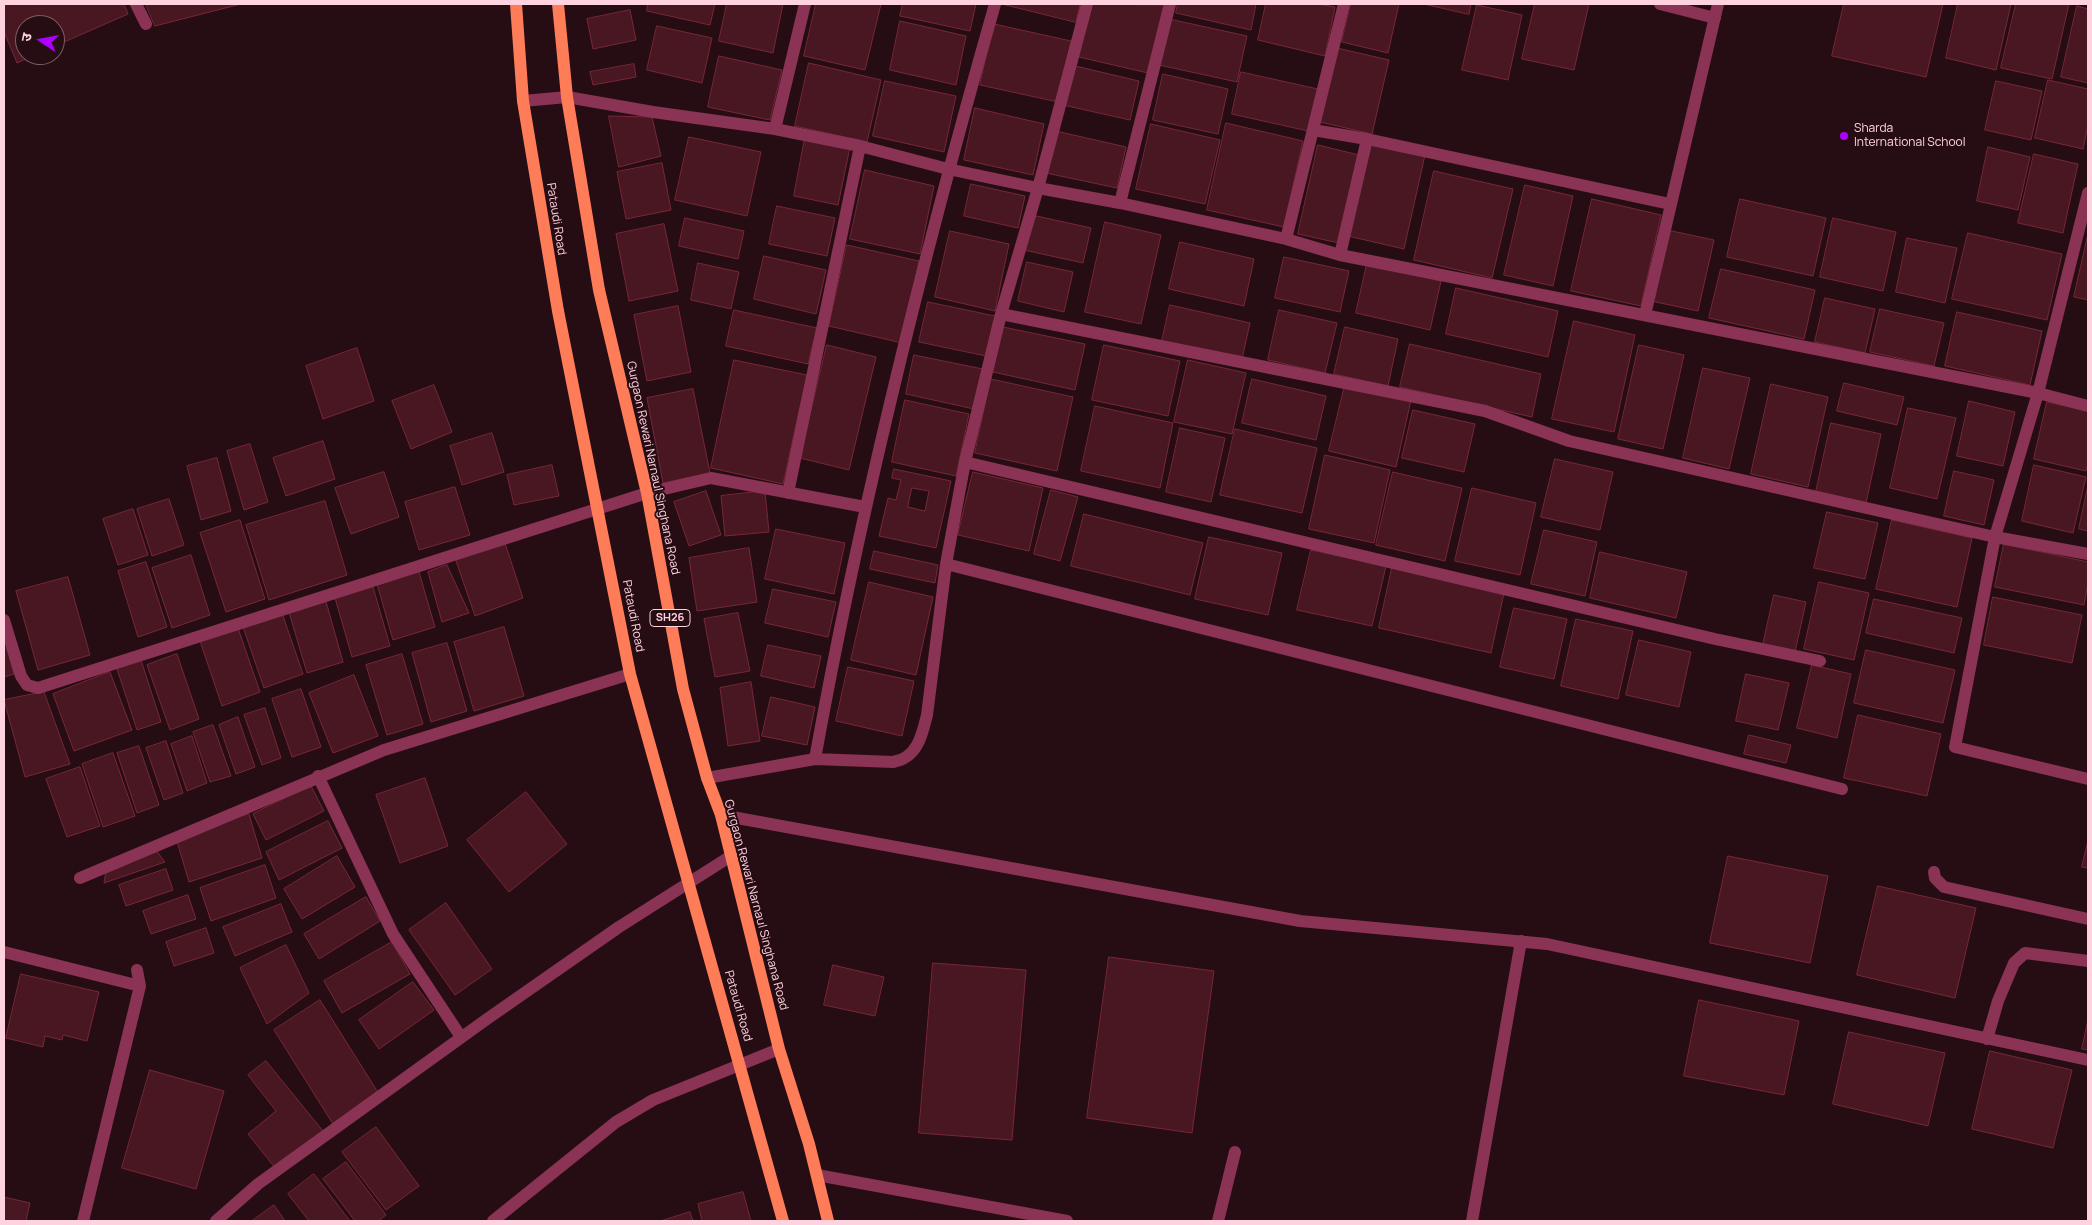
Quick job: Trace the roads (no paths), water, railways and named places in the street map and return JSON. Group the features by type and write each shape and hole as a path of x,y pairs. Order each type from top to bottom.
{"main road":[{"name":"Pataudi Road","path":"516,4 523,101 558,311 630,674 783,1221"},
{"name":"Gurgaon Rewari Narnaul Singhana Road","path":"558,4 567,97 599,290 646,493 683,689 707,778 721,815 779,1050 817,1175 828,1221"}],"street":[{"path":"136,4 146,24"},
{"path":"775,129 805,4"},
{"path":"815,759 866,507 948,169 995,4"},
{"path":"707,778 815,759 893,762 903,760 914,751 921,737 927,715 946,564 966,462 1002,314 1087,4"},
{"path":"1120,203 1170,4"},
{"path":"1286,239 1344,4"},
{"path":"1660,4 1715,18"},
{"path":"1645,315 1718,4"},
{"path":"523,101 567,97 653,112 775,129 860,146 948,169 1120,203 1286,239 1340,255 2038,393 2088,406"},
{"path":"1313,130 1367,138 1670,204"},
{"path":"1340,255 1367,138"},
{"path":"788,493 860,146"},
{"path":"2088,193 2038,393 1994,537 1954,747 2088,780"},
{"path":"1002,314 1485,411 1569,441 1994,537 2088,554"},
{"path":"966,462 1715,639 1820,662"},
{"path":"4,620 21,676 28,685 38,688 646,493 711,478 866,507"},
{"path":"946,564 1842,788"},
{"path":"80,878 318,776 384,750 630,674"},
{"path":"318,776 393,934 461,1037"},
{"path":"721,815 1300,921 1547,944 2088,1060"},
{"path":"216,1221 258,1184 461,1037 619,927 731,856"},
{"path":"1934,872 1934,878 1944,886 2088,919"},
{"path":"1472,1221 1521,941"},
{"path":"4,952 140,986"},
{"path":"1987,1039 1998,1001 2014,963 2025,953 2088,961"},
{"path":"83,1221 140,986 137,970"},
{"path":"493,1221 624,1118 652,1100 779,1050"},
{"path":"1218,1221 1235,1152"},
{"path":"817,1175 1067,1221"}],"place":[{"name":"Sharda International School","path":"1844,136"}]}
